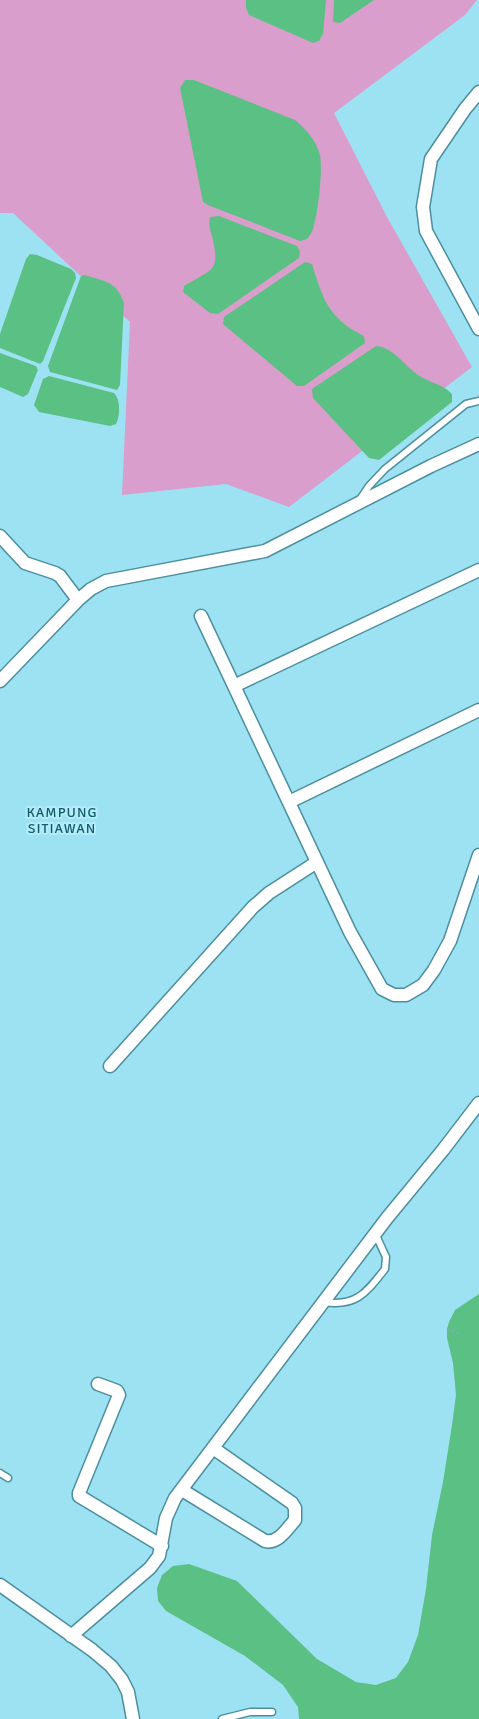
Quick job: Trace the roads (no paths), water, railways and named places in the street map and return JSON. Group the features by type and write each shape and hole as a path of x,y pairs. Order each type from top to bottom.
{"street":[{"path":"479,92 465,109 431,160 423,206 426,231 479,329"},
{"path":"0,680 78,600 106,580 265,550 431,466 479,444"},
{"path":"0,536 25,563 55,572 60,576 78,600"},
{"path":"234,686 479,570"},
{"path":"201,616 350,932 382,989 394,995 406,994 423,985 434,970 450,941 479,855"},
{"path":"289,802 479,710"},
{"path":"110,1066 253,907 269,893 317,862"},
{"path":"71,1636 150,1568 159,1556 166,1518 175,1498 375,1233 479,1103"},
{"path":"98,1384 119,1392 79,1496 162,1546"},
{"path":"182,1490 271,1543 276,1541 295,1520 295,1508 292,1503 213,1448"},
{"path":"0,1585 92,1650 110,1666 122,1680 128,1692 133,1719"}],"lane":[{"path":"358,504 369,486 385,469 466,404 479,401"},
{"path":"324,1302 347,1302 360,1298 385,1269 386,1257 375,1233"},
{"path":"0,1473 8,1478"},
{"path":"222,1719 250,1712 272,1712"}],"district":[{"name":"KAMPUNG SITIAWAN","path":"62,820"}]}
